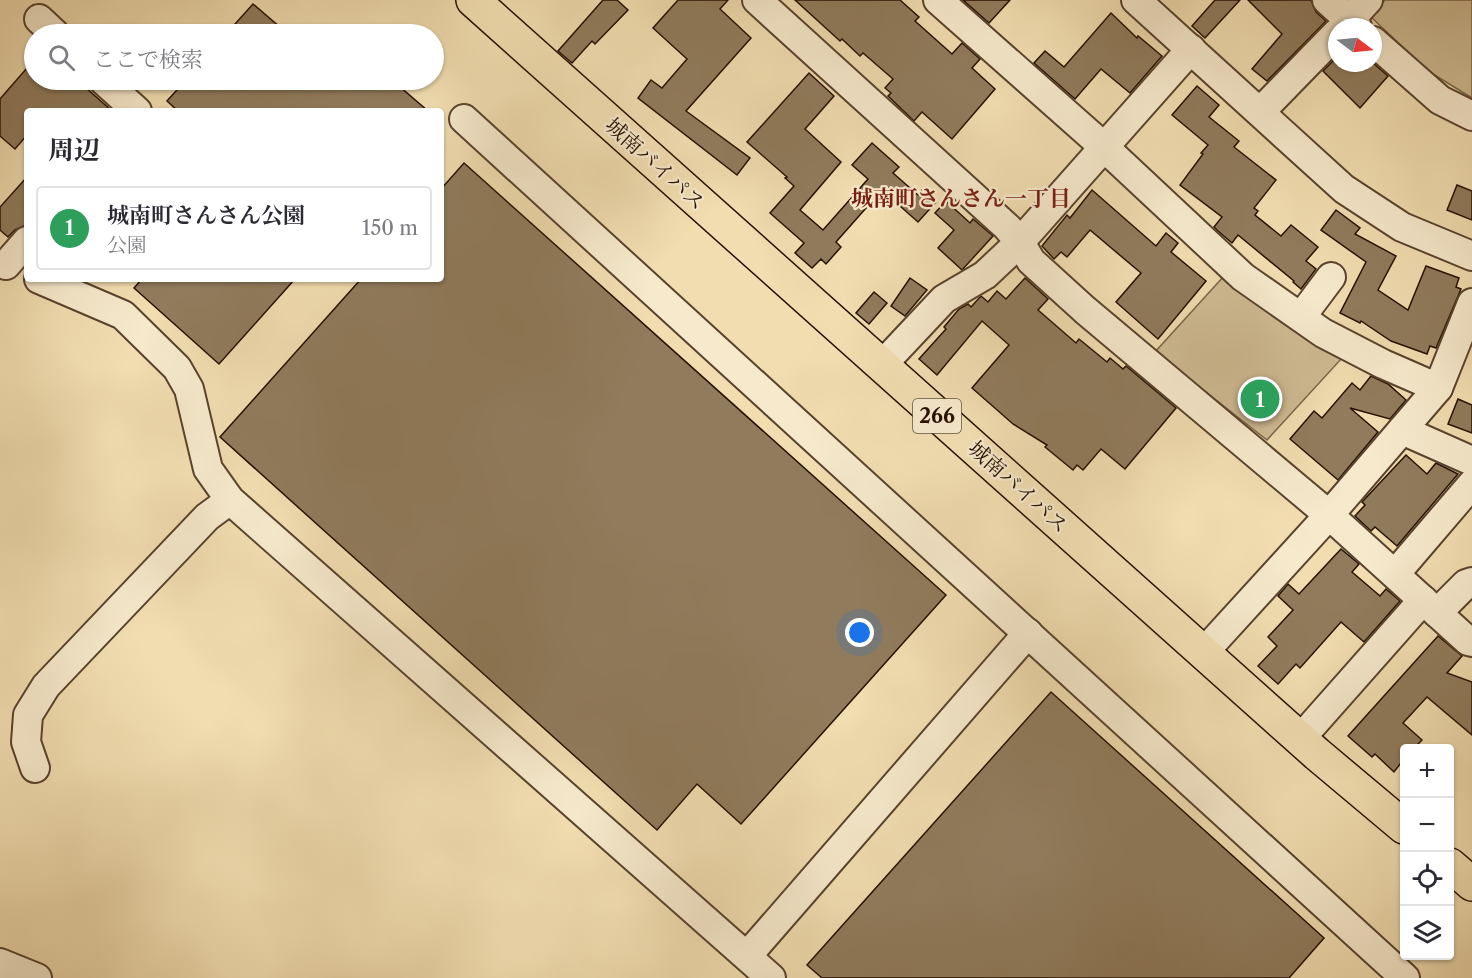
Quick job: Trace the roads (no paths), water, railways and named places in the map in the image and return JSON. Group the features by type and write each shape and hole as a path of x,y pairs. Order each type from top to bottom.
{"highway":[{"name":"城南バイパス","path":"473,0 881,366 1300,738 1400,824"},
{"path":"1454,869 1472,884"}],"street":[{"path":"757,0 1008,227 1031,261 1085,310 1329,515 1468,641 1472,642"},
{"path":"938,0 1104,147 1243,277 1323,333 1373,359 1438,388"},
{"path":"1136,0 1344,189 1402,227 1472,256"},
{"path":"1327,0 1340,18"},
{"path":"1354,18 1368,0"},
{"path":"1260,112 1328,46"},
{"path":"1382,49 1440,100 1472,116"},
{"path":"881,366 944,299 985,275 1020,242 1191,50"},
{"path":"114,90 134,108"},
{"path":"464,119 1405,978"},
{"path":"11,267 24,246"},
{"path":"1301,317 1331,277"},
{"path":"46,282 123,315 177,368 189,389 208,469 230,500 771,978"},
{"path":"1204,652 1329,515 1438,388 1472,303"},
{"path":"1402,430 1472,461"},
{"path":"1395,574 1472,484"},
{"path":"35,768 26,742 28,715 46,686 207,517 230,500"},
{"path":"1300,738 1430,607 1472,582"},
{"path":"747,956 1028,633"},
{"path":"0,963 37,978"}],"place":[{"name":"城南町さんさん公園","path":"1260,399"}],"district":[{"name":"城南町さんさん一丁目","path":"961,198"}]}
